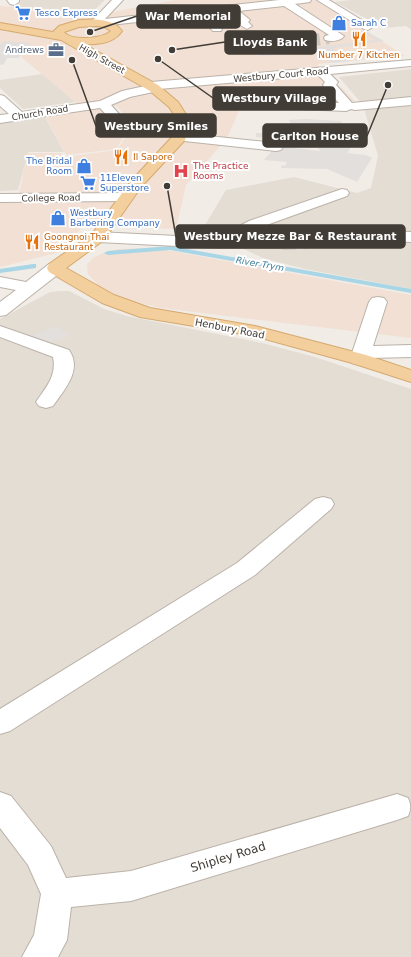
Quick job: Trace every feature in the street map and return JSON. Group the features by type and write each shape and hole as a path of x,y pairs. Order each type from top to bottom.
{"main road":[{"path":"0,26 66,26 80,23 98,23 113,26 116,33"},
{"path":"0,26 62,37"},
{"path":"62,37 58,31 66,26"},
{"name":"High Street","path":"62,37 88,41 104,39 116,33 118,46"},
{"name":"High Street","path":"62,37 147,84 174,104 180,116 180,136"},
{"name":"High Street","path":"124,57 147,84"},
{"path":"55,268 98,237 126,197 180,136"},
{"name":"Henbury Road","path":"55,268 108,299 146,313 255,331 360,356 411,376"}],"street":[{"path":"98,23 118,0"},
{"path":"116,33 148,22 199,16 230,8 306,0"},
{"path":"285,2 333,36 359,31 322,0"},
{"path":"230,8 245,20 238,21 247,26"},
{"path":"98,23 199,16 218,29"},
{"name":"Westbury Court Road","path":"147,84 409,65"},
{"path":"303,106 346,107 346,103 329,85 332,82 321,71"},
{"name":"Church Road","path":"0,120 103,104 147,84"},
{"path":"0,99 19,116"},
{"path":"355,106 411,101"},
{"path":"103,104 119,121 112,130 103,131"},
{"path":"180,136 244,139 256,135"},
{"path":"180,136 276,147"},
{"path":"217,243 256,224 342,193"},
{"name":"College Road","path":"0,198 126,197"},
{"path":"308,242 388,236 411,237"},
{"path":"98,237 217,243 282,243"},
{"path":"0,310 55,268"},
{"path":"0,282 30,288"},
{"path":"378,302 360,356 411,351"},
{"path":"0,331 62,354 65,365 64,375 46,402"},
{"path":"0,723 246,569 323,504"},
{"path":"0,805 40,856 57,894 50,940 38,957"},
{"name":"Shipley Road","path":"57,894 131,886 397,807"}],"shaded area":[{"path":"16,0 105,0 86,18 77,18 17,7 21,1"},
{"path":"175,0 278,0 285,2 318,0 405,56 317,64 355,101 241,106 227,138 186,185 176,229 84,225 60,252 0,267 0,196 19,195 27,153 61,153 65,157 117,150 133,126 117,106 85,110 8,46 0,46 0,6 107,13"},
{"path":"351,0 411,0 411,30 406,26 384,28 335,2"},
{"path":"360,30 364,30 384,41 333,48 350,61 332,63 316,52 262,56 256,52 244,38 292,33 310,46 317,47 376,40"},
{"path":"4,41 31,43 19,54 19,58 7,58 4,64 0,65 0,45"},
{"path":"411,69 411,289 305,269 263,258 202,230 226,190 294,177 357,193 371,188 378,156 363,105 339,77"},
{"path":"43,74 75,102 23,109 0,88 0,80"},
{"path":"115,107 131,126 116,149 66,155 45,116"},
{"path":"45,117 64,152 28,152 18,190 0,191 0,123"},
{"path":"305,119 341,121 351,146 348,153 366,155 372,158 357,182 327,169 281,168 282,165 285,166 287,162 264,160 276,146 320,151 314,140 302,140 302,142 256,137 256,133 311,133 308,128 293,129 289,120"},
{"path":"155,248 411,295 411,338 161,308 131,301 114,294 99,286 88,274 87,265 93,258 103,253 119,249"},
{"path":"69,291 104,309 127,316 262,343 315,357 411,389 411,957 0,957 0,319 50,292"},
{"path":"55,326 71,336 45,343 31,336"}],"waterway":[{"name":"River Trym","path":"108,253 170,248 411,291"},
{"name":"River Trym","path":"0,271 33,266"}],"tunnel":[{"path":"201,15 208,21"},
{"path":"308,41 329,38"},
{"path":"282,243 308,242"}],"place":[{"name":"Tesco Express","path":"23,13"},
{"name":"Sarah C","path":"339,23"},
{"name":"War Memorial","path":"90,32"},
{"name":"Number 7 Kitchen","path":"359,39"},
{"name":"Andrews","path":"56,50"},
{"name":"Lloyds Bank","path":"172,50"},
{"name":"Westbury Village","path":"158,59"},
{"name":"Westbury Smiles","path":"72,60"},
{"name":"Carlton House","path":"388,85"},
{"name":"Il Sapore","path":"121,157"},
{"name":"The Bridal Room","path":"84,166"},
{"name":"The Practice Rooms","path":"181,171"},
{"name":"11Eleven Superstore","path":"88,183"},
{"name":"Westbury Mezze Bar & Restaurant","path":"167,186"},
{"name":"Westbury Barbering Company","path":"58,218"},
{"name":"Goongnoi Thai Restaurant","path":"32,242"}]}
